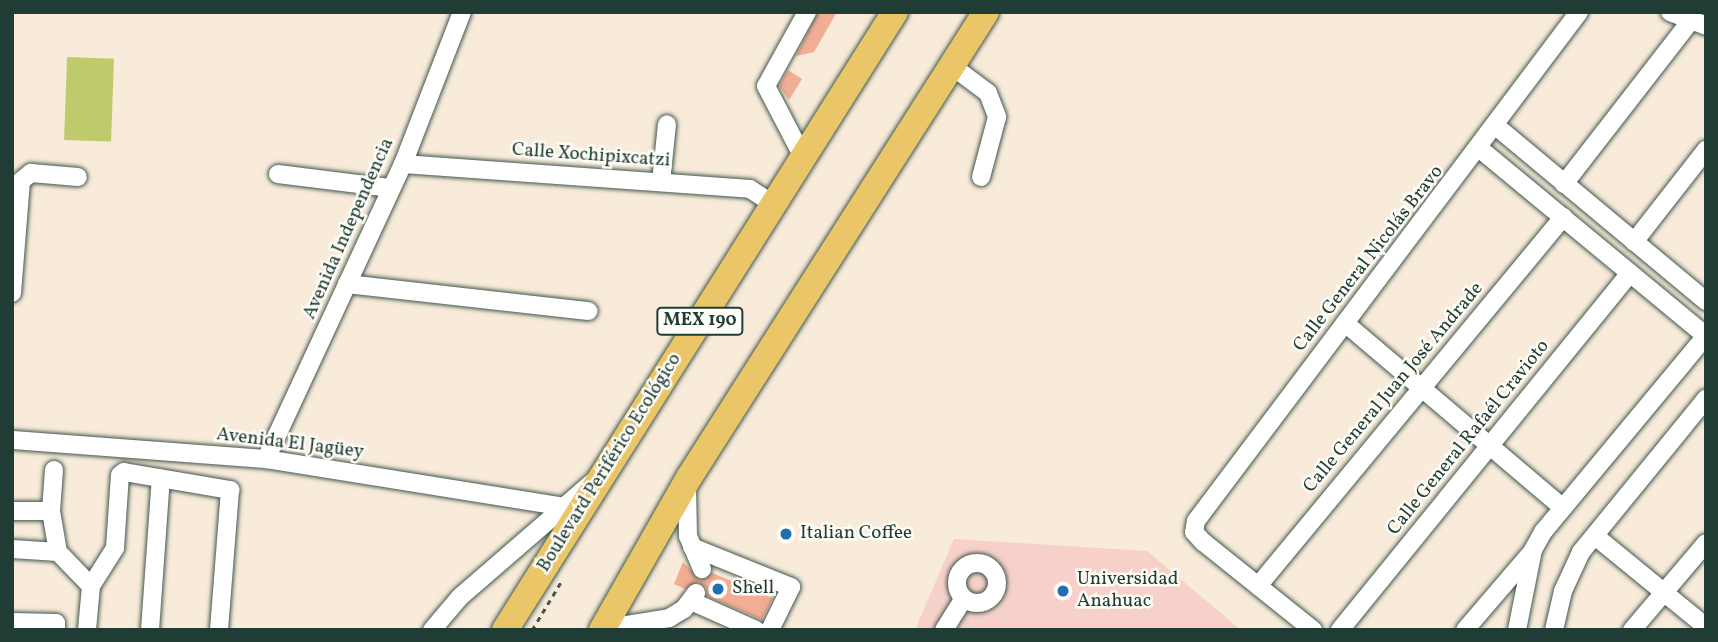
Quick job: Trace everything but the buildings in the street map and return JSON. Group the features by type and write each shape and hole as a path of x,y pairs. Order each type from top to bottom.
{"highway":[{"name":"Boulevard Periférico Ecológico","path":"505,630 895,12"},
{"path":"602,629 690,476 986,12"},
{"path":"956,61 972,48 1000,12"}],"street":[{"name":"Avenida Independencia","path":"266,459 402,164 462,12"},
{"path":"803,157 766,86 807,12"},
{"name":"Calle General Nicolás Bravo","path":"1258,586 1194,532 1196,521 1497,127 1579,12"},
{"path":"1564,184 1698,23 1670,12"},
{"path":"956,61 988,93 997,117 981,177"},
{"path":"661,182 667,124"},
{"path":"1497,127 1706,301"},
{"path":"1465,630 1533,550 1562,507 1706,336 1480,149"},
{"path":"1634,242 1706,150"},
{"name":"Calle Xochipixcatzi","path":"402,164 750,189 773,204"},
{"path":"12,293 21,181 31,173 78,177"},
{"path":"278,174 391,188"},
{"name":"Calle General Juan José Andrade","path":"1258,586 1563,217"},
{"name":"Calle General Rafaél Cravioto","path":"1340,630 1630,273"},
{"path":"347,284 588,311"},
{"path":"1345,323 1562,507"},
{"path":"1554,630 1563,591 1581,552 1706,399"},
{"name":"Avenida El Jagüey","path":"12,440 266,459 560,506"},
{"path":"54,470 51,511 58,552 91,586"},
{"path":"87,630 91,586 114,548 120,475 124,472 230,490 219,630"},
{"path":"690,476 685,510 692,547 702,569"},
{"path":"432,630 460,597 560,506 600,477"},
{"path":"150,630 161,478"},
{"path":"12,511 51,511"},
{"path":"1595,536 1706,627"},
{"path":"1632,630 1706,543"},
{"path":"692,547 791,587 770,630"},
{"path":"12,549 58,552"},
{"path":"1517,630 1533,550"},
{"path":"1258,586 1313,630"},
{"path":"602,629 669,618 693,597 756,630"},
{"path":"944,630 963,599"},
{"path":"12,622 56,623 56,630"}],"shaded area":[{"name":"Universidad Anahuac","path":"954,539 1147,551 1241,630 915,630"}],"green space":[{"path":"67,57 114,59 111,142 64,140"}],"place":[{"name":"Italian Coffee","path":"786,534"},
{"name":"Shell","path":"718,589"},
{"name":"Universidad Anahuac","path":"1063,591"}]}
